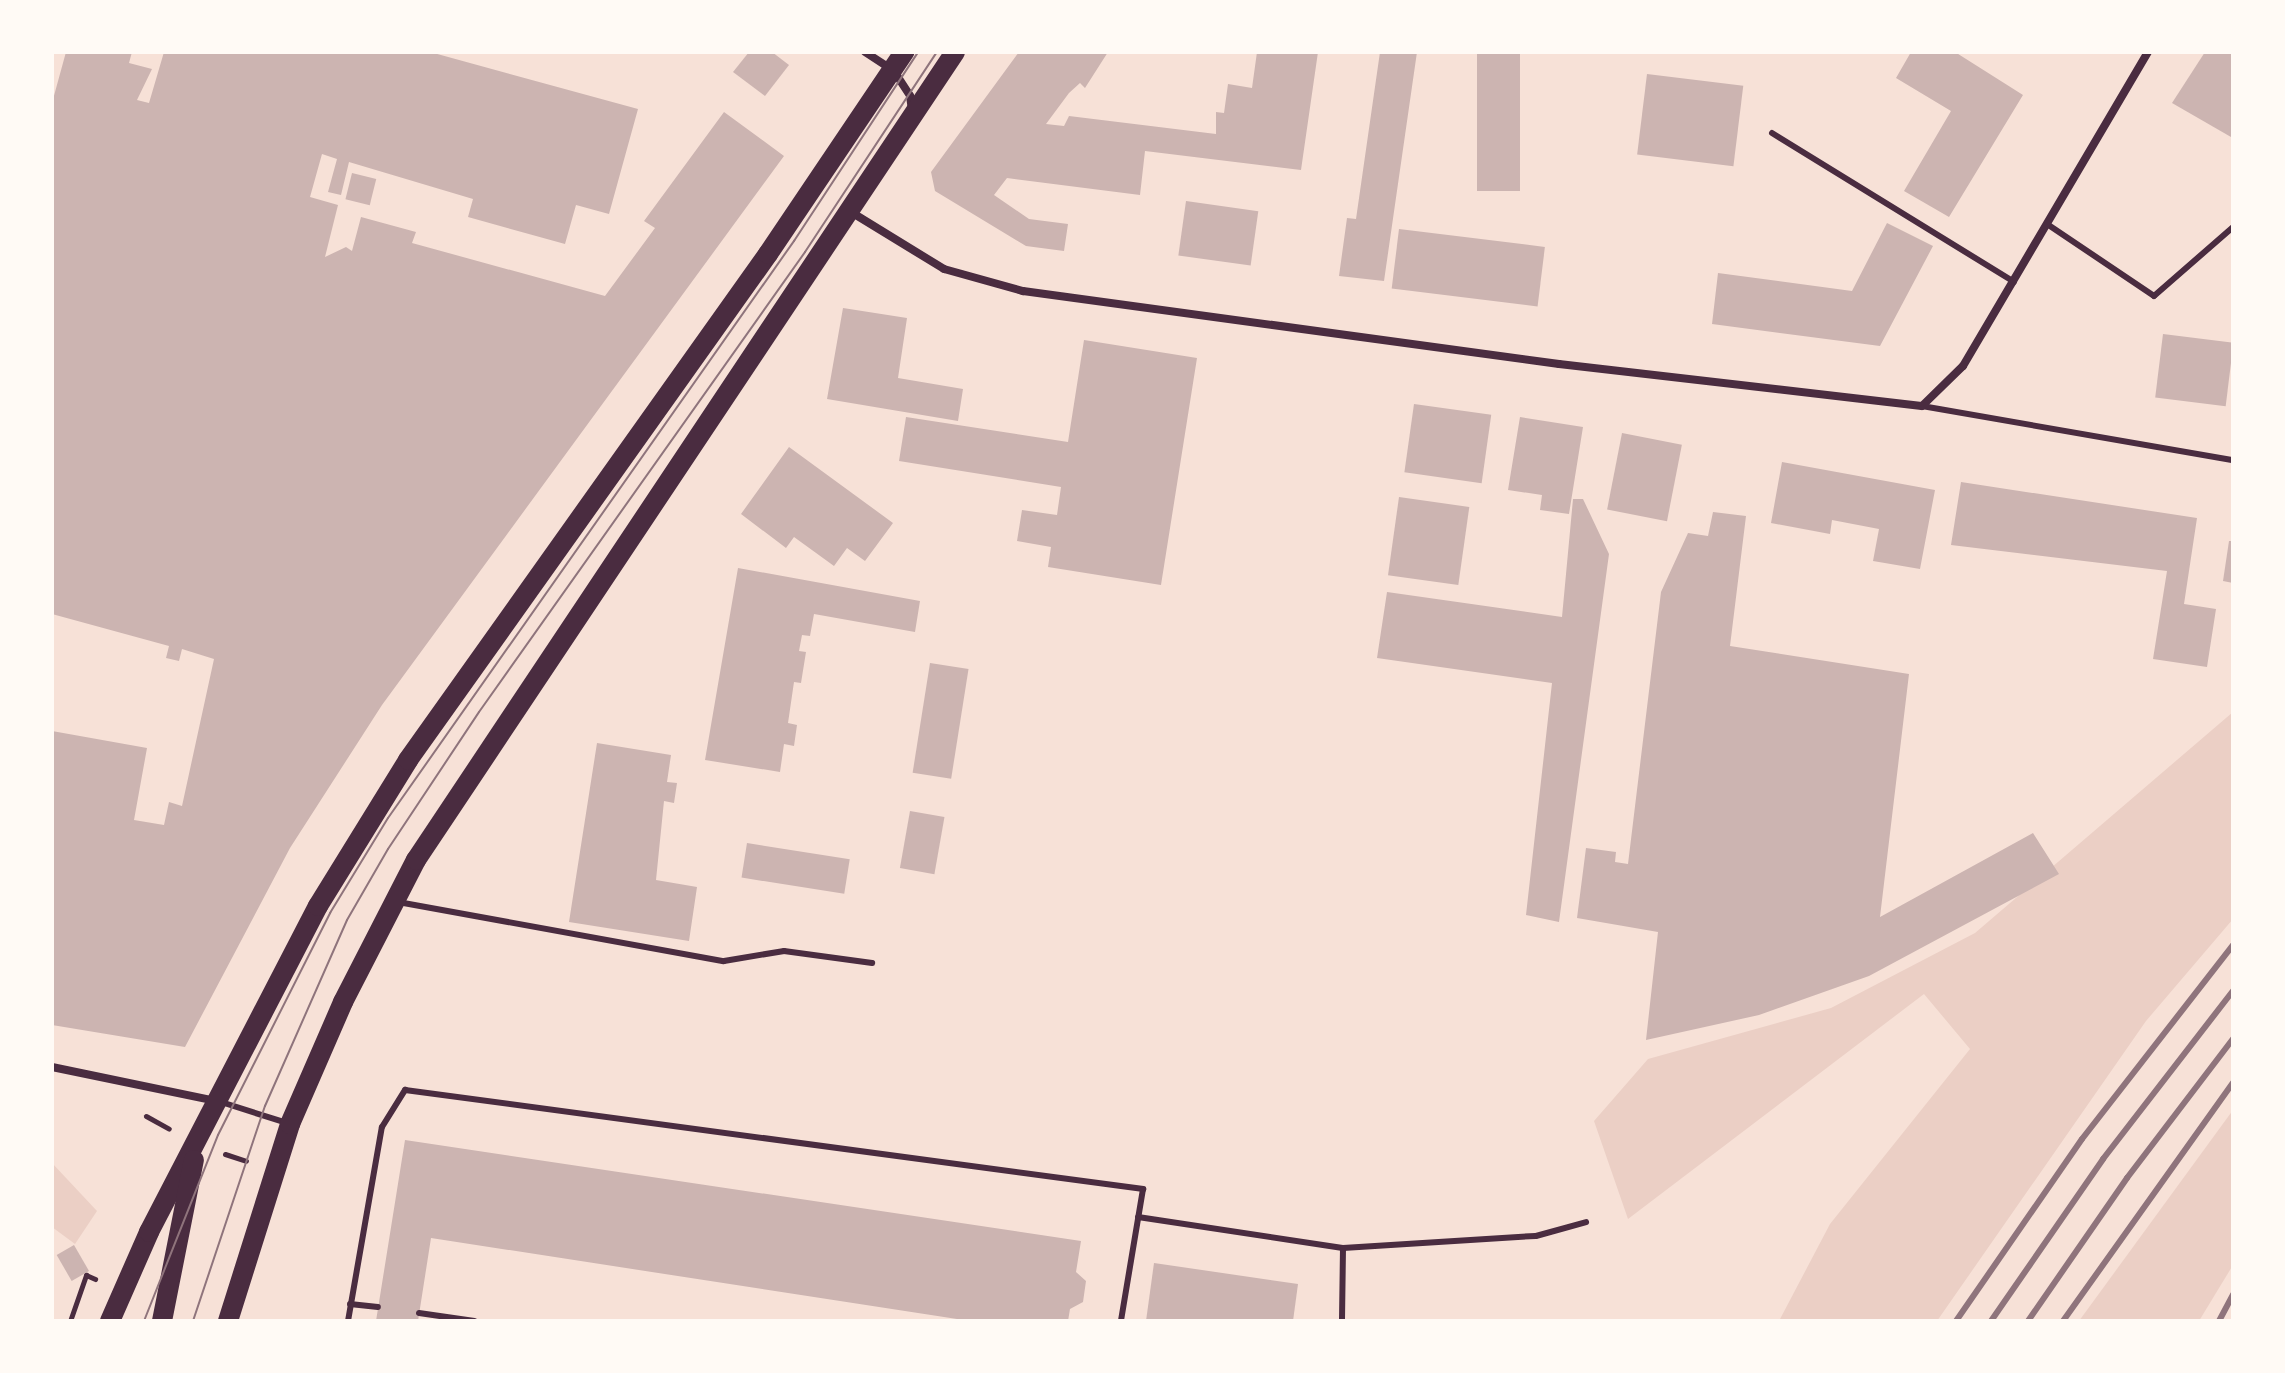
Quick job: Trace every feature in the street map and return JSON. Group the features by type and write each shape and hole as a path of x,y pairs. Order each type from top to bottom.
{"main road":[{"path":"110,1321 318,906 408,760 894,71 904,52"},
{"path":"228,1321 290,1124 343,1002 394,901 457,795 913,121 955,52"},
{"path":"162,1321 197,1145"}],"street":[{"path":"865,52 894,71 910,96 913,121"},
{"path":"851,212 944,269 1023,291 1559,364 1922,406 1963,366 2148,52"},
{"path":"52,1067 219,1101"}],"lane":[{"path":"1772,133 2014,282"},
{"path":"2047,224 2154,296 2233,227"},
{"path":"1922,406 2233,460"},
{"path":"394,901 724,961 784,951 872,963"},
{"path":"348,1321 382,1127 405,1090 1143,1189 1121,1321"},
{"path":"219,1101 290,1124"},
{"path":"1138,1217 1343,1248 1536,1236 1586,1222"},
{"path":"1342,1321 1343,1248"},
{"path":"350,1304 378,1307"},
{"path":"419,1313 474,1321"}],"shaded area":[{"path":"2233,712 2233,919 2146,1021 1937,1321 1779,1321 1830,1224 1970,1049 1924,994 1628,1219 1594,1121 1648,1059 1831,1008 1975,933"},
{"path":"2233,1110 2233,1265 2199,1321 2079,1321"},
{"path":"52,1163 97,1211 75,1244 52,1227"}],"building":[{"path":"66,52 132,52 129,63 152,69 137,100 149,103 164,52 430,52 638,109 609,214 576,205 565,244 468,217 473,199 349,162 341,195 328,192 337,159 322,154 310,197 338,205 325,257 346,247 352,251 361,217 416,232 412,243 605,296 655,228 644,221 724,112 784,156 382,705 290,848 185,1047 52,1025 52,731 147,748 134,820 164,825 169,802 182,806 214,659 182,649 179,661 166,658 169,646 52,614 52,103"},
{"path":"749,52 772,52 789,65 765,96 733,72"},
{"path":"1019,52 1108,52 1085,88 1080,83 1069,93 1046,124 1064,126 1069,116 1216,134 1216,112 1224,113 1228,84 1252,88 1257,52 1318,52 1301,170 1145,151 1140,195 1007,178 994,195 1029,219 1068,224 1064,251 1026,246 935,191 931,172"},
{"path":"1380,52 1417,52 1384,281 1339,276 1347,218 1356,219"},
{"path":"1477,52 1520,52 1520,191 1477,191"},
{"path":"1911,52 1955,52 2023,95 1949,217 1904,191 1951,111 1896,78"},
{"path":"2205,52 2233,52 2231,137 2172,103"},
{"path":"1647,74 1743,86 1733,166 1637,154"},
{"path":"352,173 376,179 370,205 345,199"},
{"path":"1186,201 1258,211 1251,266 1178,255"},
{"path":"1887,223 1933,246 1880,346 1712,324 1718,273 1852,291"},
{"path":"1399,229 1545,247 1538,306 1392,289"},
{"path":"843,308 907,318 898,378 963,389 958,421 827,399"},
{"path":"2163,334 2233,343 2226,406 2155,398"},
{"path":"1084,340 1197,358 1161,585 1048,567 1051,547 1017,541 1022,510 1057,515 1061,487 899,461 906,417 1068,442"},
{"path":"1414,404 1491,415 1482,483 1404,472"},
{"path":"1520,417 1583,427 1569,514 1540,510 1542,495 1508,490"},
{"path":"1622,433 1682,445 1667,521 1607,510"},
{"path":"789,447 893,523 865,561 847,548 834,566 794,537 786,548 741,514"},
{"path":"1782,462 1935,490 1920,569 1873,561 1879,529 1832,520 1830,534 1771,523"},
{"path":"1961,482 2197,518 2184,604 2216,609 2207,667 2153,659 2167,571 1951,545"},
{"path":"1399,497 1469,507 1458,585 1388,575"},
{"path":"1573,499 1583,499 1609,554 1559,922 1526,915 1552,683 1377,658 1387,592 1562,617"},
{"path":"1713,512 1746,516 1730,646 1909,674 1880,917 2033,833 2059,874 1869,976 1759,1015 1646,1040 1658,932 1577,918 1586,848 1616,852 1615,862 1628,864 1661,592 1688,533 1708,536"},
{"path":"2229,541 2233,541 2233,583 2223,581"},
{"path":"738,568 920,601 915,632 814,614 810,636 802,635 799,651 806,652 801,683 794,682 788,723 797,725 794,746 784,744 780,772 705,760"},
{"path":"930,663 969,669 951,779 913,773"},
{"path":"597,743 671,755 667,782 677,783 674,803 664,801 656,880 697,887 689,941 569,922"},
{"path":"910,811 944,817 934,874 900,868"},
{"path":"747,843 850,859 844,894 742,878"},
{"path":"405,1140 1081,1241 1076,1272 1086,1281 1083,1302 1070,1309 1068,1321 970,1321 431,1238 418,1321 376,1321"},
{"path":"74,1245 89,1271 72,1281 57,1255"},
{"path":"1154,1263 1298,1284 1293,1321 1146,1321"}],"tram line":[{"path":"144,1321 218,1135 330,913 388,818 794,241 918,52"},
{"path":"193,1321 265,1106 347,920 388,849 479,712 805,252 937,52"}],"railway":[{"path":"1956,1321 2082,1139 2233,945"},
{"path":"1991,1321 2103,1159 2233,991"},
{"path":"2028,1321 2127,1178 2233,1039"},
{"path":"2063,1321 2233,1083"},
{"path":"2219,1321 2233,1295"}]}
